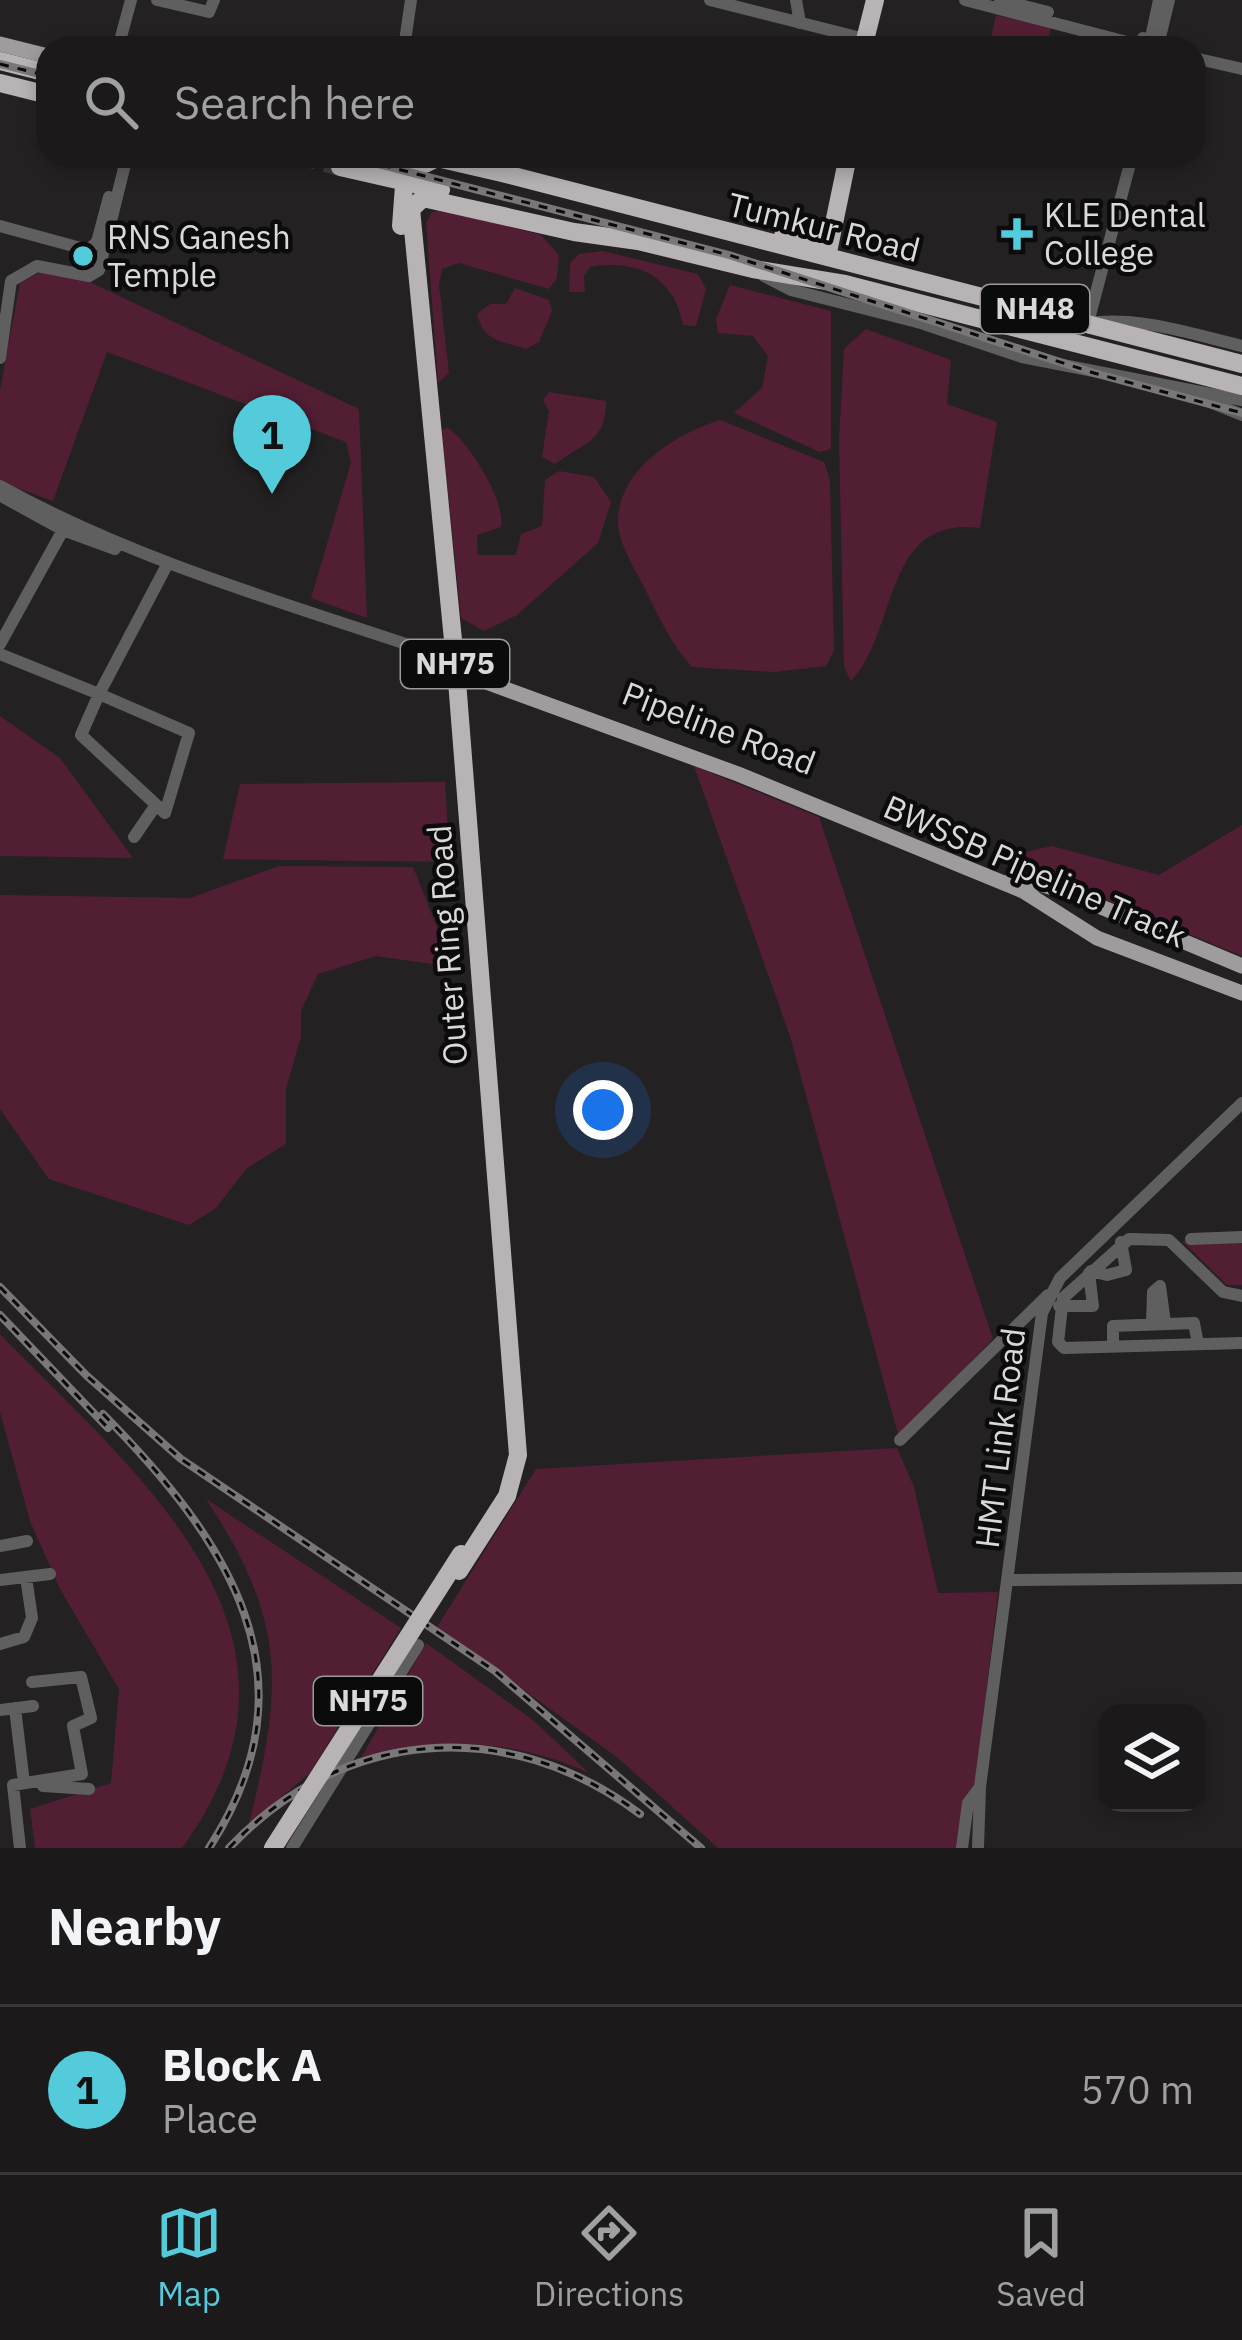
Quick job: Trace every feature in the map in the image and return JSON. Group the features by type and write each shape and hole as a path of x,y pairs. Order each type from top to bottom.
{"highway":[{"path":"869,36 875,0"},
{"path":"871,36 886,0"},
{"path":"0,61 36,70"},
{"path":"0,83 36,92"},
{"name":"Tumkur Road","path":"348,168 762,270 818,262 1085,322 1242,364"},
{"name":"Outer Ring Road","path":"401,168 402,245 450,660"},
{"name":"Tumkur Road","path":"478,168 778,247 899,298 1195,374"},
{"path":"818,262 836,168"},
{"path":"818,262 845,168"},
{"path":"528,181 546,179 804,242 818,262"},
{"name":"Outer Ring Road","path":"277,1848 501,1493 510,1446 479,1136 450,660 413,203 423,198 574,232 638,241"},
{"path":"762,270 778,247"},
{"path":"1193,394 1195,374"},
{"name":"NH48","path":"1195,374 1239,388"}],"main road":[{"path":"0,44 36,53"},
{"name":"Pipeline Road","path":"450,660 738,774"},
{"name":"Pipeline Road","path":"494,680 1063,891 1242,966"},
{"name":"BWSSB Pipeline Track","path":"738,774 1023,891 1097,938 1242,993"}],"street":[{"path":"121,36 131,0"},
{"path":"157,0 211,12 214,0"},
{"path":"407,36 412,0"},
{"path":"710,0 840,36"},
{"path":"796,0 800,23"},
{"path":"965,0 1111,36"},
{"path":"1000,0 1119,36"},
{"path":"1154,36 1159,0"},
{"path":"1156,36 1169,0"},
{"path":"1206,57 1242,65"},
{"path":"0,358 11,281 51,264 93,276 121,168"},
{"path":"1126,168 1085,322 1146,324 1242,346"},
{"path":"0,226 88,250 102,244"},
{"path":"762,270 790,290 921,323 1022,357 1193,394 1242,416"},
{"path":"1193,394 1239,388"},
{"path":"0,486 46,512 168,563 450,660"},
{"path":"0,495 63,530 156,564 168,563"},
{"path":"0,644 63,530"},
{"path":"0,654 99,694 189,733 165,813 81,735 99,694 168,563"},
{"path":"134,837 156,805"},
{"name":"HMT Link Road","path":"978,1848 980,1787 1042,1313 1054,1290 1096,1244 1242,1103"},
{"path":"1191,1238 1242,1237"},
{"path":"1242,1296 1223,1292 1169,1240 1112,1251 1059,1306 1061,1347 1242,1343"},
{"path":"1090,1272 1107,1276 1126,1270 1112,1251 1096,1244"},
{"path":"1059,1306 1093,1306 1090,1272"},
{"path":"900,1440 1054,1290"},
{"path":"1113,1346 1113,1326 1158,1323 1194,1323 1198,1344"},
{"path":"0,1546 27,1541"},
{"path":"0,1580 50,1574"},
{"path":"0,1644 24,1637 30,1626 26,1577"},
{"path":"1010,1580 1242,1578"},
{"path":"292,1848 418,1645"},
{"path":"32,1682 81,1677 91,1718 73,1726 82,1774 38,1785"},
{"path":"23,1775 8,1709 33,1706"},
{"path":"20,1848 13,1785 89,1789"},
{"name":"HMT Link Road","path":"962,1848 968,1803 980,1787"}],"shaded area":[{"path":"996,15 1051,28 1049,36 992,36"},
{"path":"443,209 541,235 559,255 557,278 549,289 459,263 442,269 439,285 449,373 438,383 426,223 432,212"},
{"path":"603,251 698,274 706,289 696,326 683,325 671,294 638,269 590,267 584,276 585,292 569,292 570,263 579,254"},
{"path":"43,271 81,278 359,409 367,618 311,598 351,463 346,442 107,352 53,501 0,482 0,390 20,283"},
{"path":"730,285 831,311 831,449 820,452 734,413 762,388 768,356 753,336 718,333 716,319"},
{"path":"515,288 549,300 552,311 539,342 526,349 489,335 477,314 490,304 506,304"},
{"path":"866,329 951,360 947,404 997,422 980,528 948,529 925,539 897,581 878,634 851,681 844,667 839,440 844,349"},
{"path":"549,392 606,401 598,434 555,464 542,457 549,411 543,400"},
{"path":"720,420 824,462 830,480 834,651 826,666 774,672 692,667 665,629 626,553 618,517 629,483 669,444"},
{"path":"447,427 484,473 498,503 501,527 477,535 478,555 516,555 521,534 542,526 545,480 559,471 594,477 611,502 598,543 517,615 484,631 461,618 442,431"},
{"path":"0,716 60,758 133,858 0,856"},
{"path":"694,766 819,817 993,1339 899,1438 790,1036"},
{"path":"445,782 450,862 223,859 240,784"},
{"path":"1242,825 1242,956 1003,857 1052,846 1159,875"},
{"path":"279,866 413,867 437,927 438,965 376,956 318,974 301,1011 301,1037 286,1088 286,1144 247,1168 216,1208 189,1225 49,1179 0,1109 0,895 190,898"},
{"path":"1242,1240 1242,1285 1227,1285 1182,1241"},
{"path":"0,1334 160,1503 202,1565 230,1629 239,1698 225,1770 182,1848 35,1848 30,1809 111,1783 119,1689 60,1589 30,1521 0,1412"},
{"path":"897,1448 914,1487 938,1593 998,1592 968,1848 718,1848 618,1758 437,1627 536,1469"},
{"path":"206,1499 401,1628 309,1774 249,1824 268,1733 271,1656 252,1582"},
{"path":"426,1643 533,1720 589,1773 533,1753 476,1744 419,1746 361,1758"}],"railway":[{"path":"0,64 36,73"},
{"path":"393,168 729,255 1094,373 1242,413"},
{"path":"0,1287 87,1376 181,1459 495,1671 701,1848"},
{"path":"0,1315 108,1428"},
{"path":"103,1414 187,1510 220,1561 244,1613 257,1668 257,1725 242,1785 209,1848"},
{"path":"229,1848 274,1808 323,1778 374,1758 428,1748 482,1749 536,1761 589,1782 640,1814"}],"place":[{"name":"KLE Dental College","path":"1017,234"},
{"name":"RNS Ganesh Temple","path":"83,256"},
{"name":"Block A","path":"272,494"}]}
